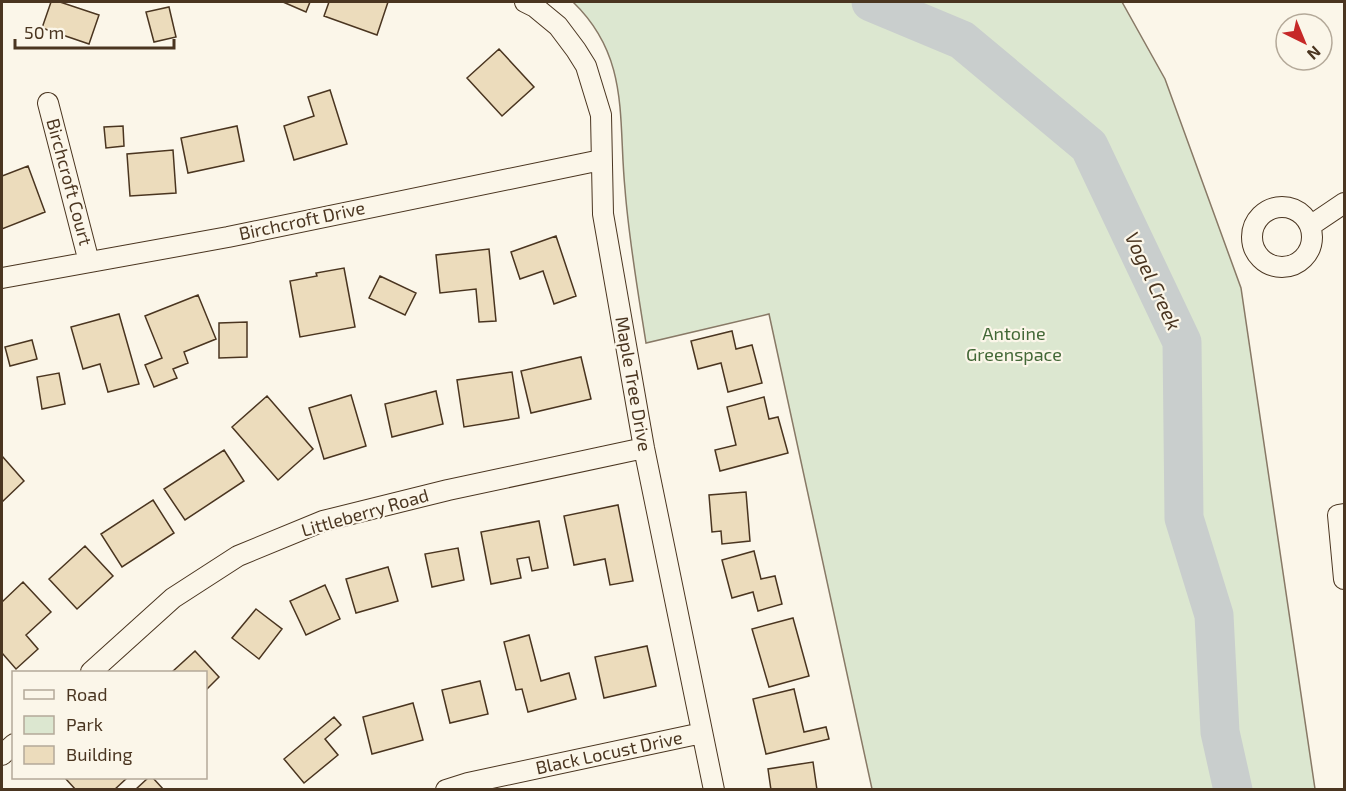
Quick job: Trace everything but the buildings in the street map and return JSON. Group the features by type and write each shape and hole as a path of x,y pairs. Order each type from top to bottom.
{"street":[{"name":"Maple Tree Drive","path":"525,2 535,7 558,27 586,66 601,115 603,214 644,448 714,789"},
{"name":"Birchcroft Court","path":"48,103 89,262"},
{"name":"Birchcroft Drive","path":"2,278 228,237 601,160"},
{"path":"1310,226 1344,203"},
{"name":"Littleberry Road","path":"92,671 173,598 238,556 312,526 448,490 644,448"},
{"path":"1344,514 1338,515 1344,579"},
{"name":"Black Locust Drive","path":"446,789 702,733"}],"green space":[{"name":"Antoine Greenspace","path":"573,2 1122,2 1165,79 1241,288 1315,789 872,789 769,314 646,343 629,228 618,90 613,67 604,44 591,23"}],"waterway":[{"name":"Vogel Creek","path":"871,2 962,40 1089,146 1182,342 1184,518 1214,615 1220,732 1233,790"}]}
